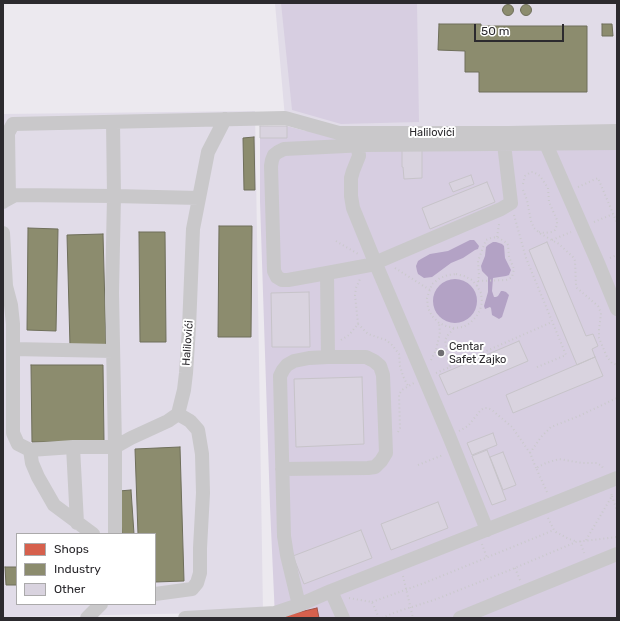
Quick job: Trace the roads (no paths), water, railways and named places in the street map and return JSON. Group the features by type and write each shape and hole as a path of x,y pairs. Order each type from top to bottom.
{"street":[{"name":"Halilovići","path":"6,201 8,133 13,124 285,118 340,133 508,133 617,131"},
{"name":"Halilovići","path":"178,414 184,390 186,373 193,229 208,152 225,119"},
{"path":"113,122 114,196 112,293 115,447 114,533"},
{"path":"504,144 511,203 501,209 377,262 288,280 282,280 277,277 274,271 271,166 274,155 284,149 358,145 617,143"},
{"path":"546,144 617,309"},
{"path":"358,145 359,156 351,178 350,187 353,208 455,450 486,530"},
{"path":"6,201 15,195 199,198"},
{"path":"3,233 6,286 11,305 13,324 13,433 18,444 30,450 73,447 115,447 168,421 178,414 190,421 198,430 202,454 203,493 200,573 197,583 192,589 156,594"},
{"path":"327,273 328,351"},
{"path":"13,349 113,351"},
{"path":"282,469 368,468 375,466 381,461 386,453 386,442 383,375 380,366 366,357 328,351 309,358 294,361 283,370 280,376 282,469 284,536 287,555 300,605"},
{"path":"73,447 77,523"},
{"path":"30,450 32,463 38,477 54,505 92,533"},
{"path":"185,618 275,613 300,605 612,480"},
{"path":"460,618 617,554"},
{"path":"332,593 343,618"},
{"path":"87,618 100,605"}],"place":[{"name":"Centar Safet Zajko","path":"441,353"}]}
